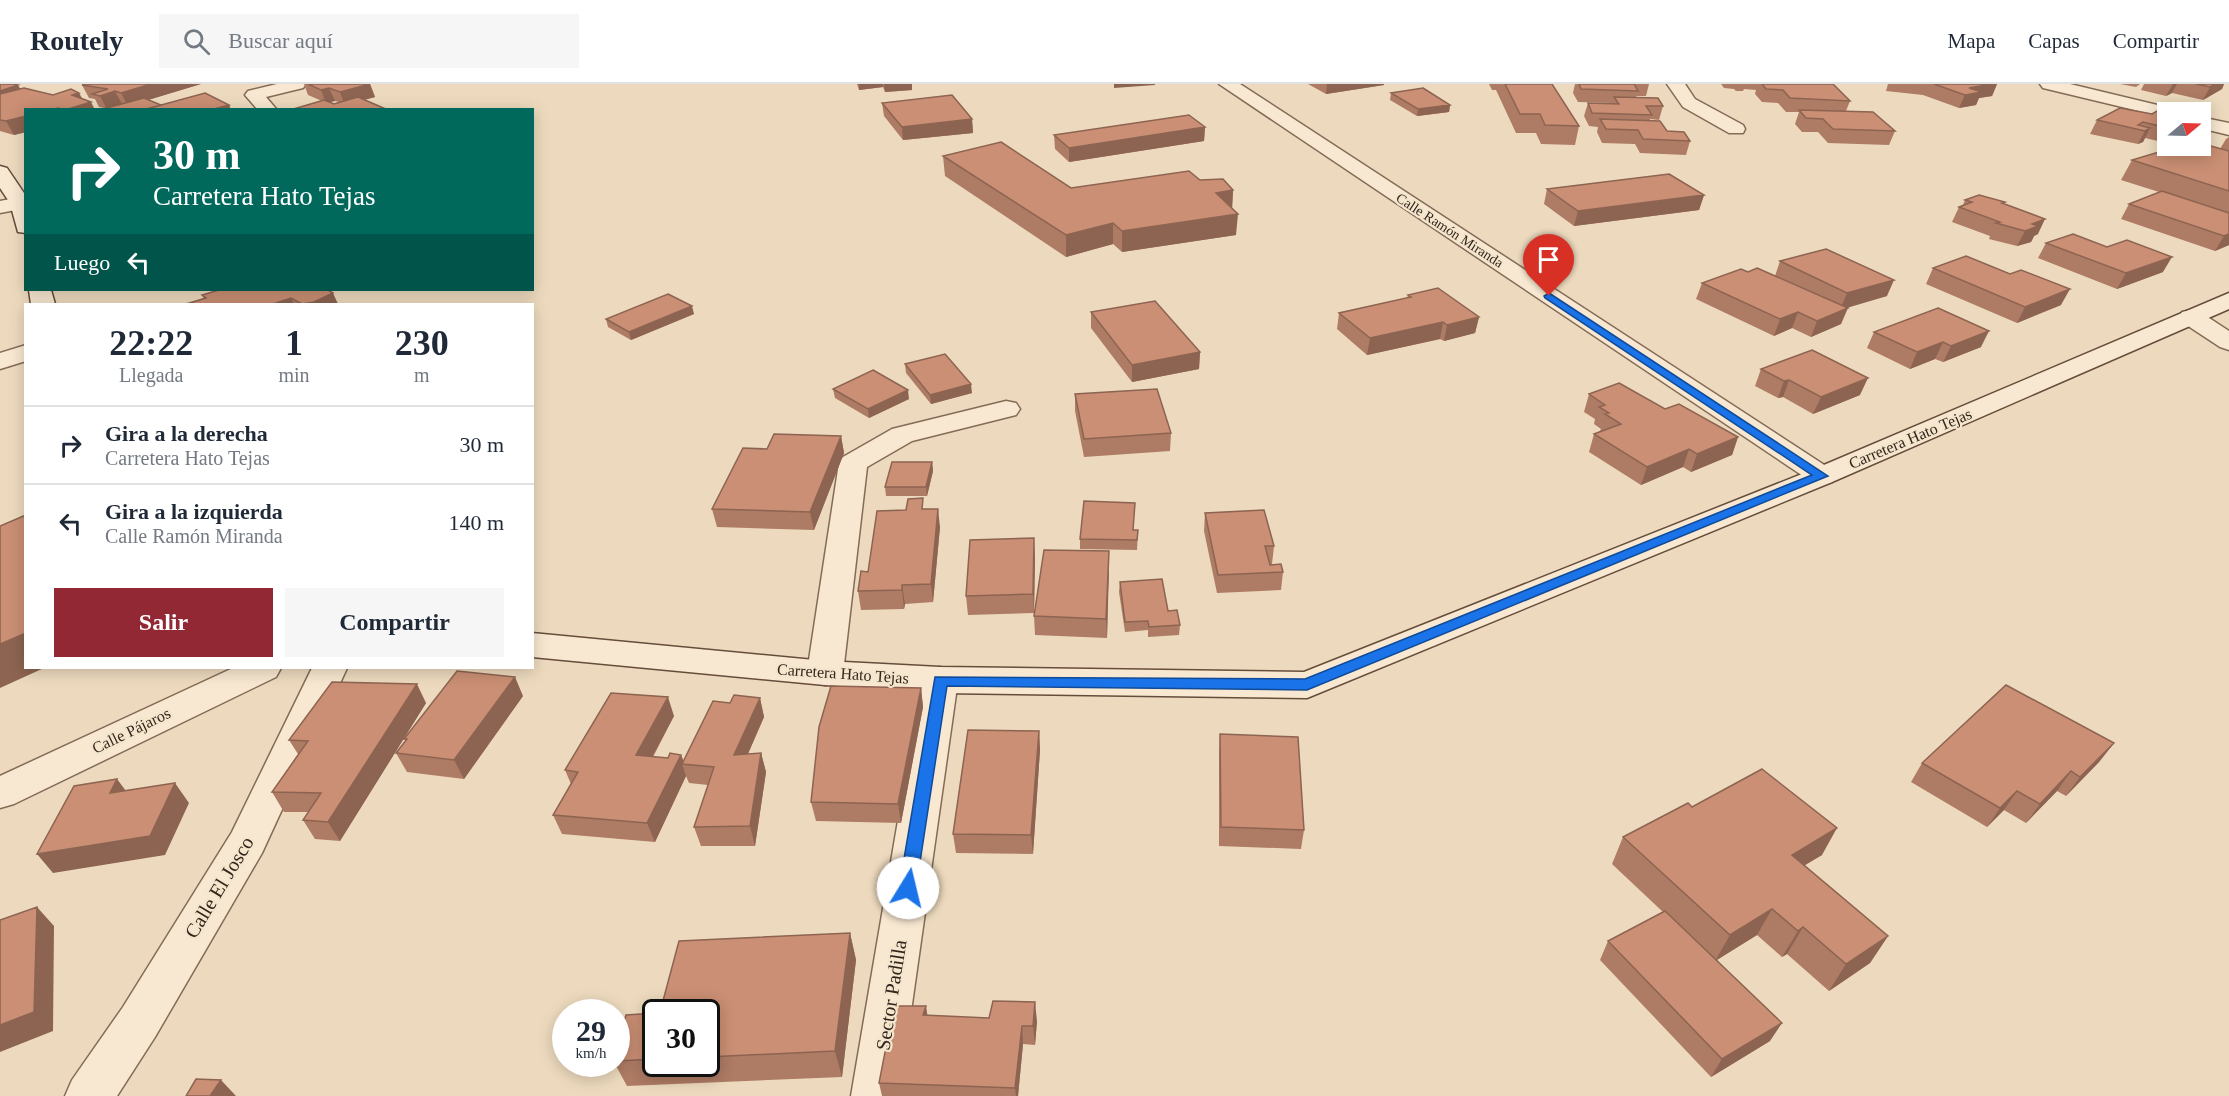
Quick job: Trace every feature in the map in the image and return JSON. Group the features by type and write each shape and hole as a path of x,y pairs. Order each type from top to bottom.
{"street":[{"path":"266,108 254,95 297,84"},
{"name":"Calle Ramón Miranda","path":"1228,84 1822,476"},
{"path":"1676,84 1689,103 1736,129"},
{"path":"2049,84 2157,111"},
{"path":"0,172 15,197 24,222"},
{"name":"Carretera Hato Tejas","path":"534,645 825,673 940,680 1307,685 1822,476 2229,300"},
{"path":"2191,317 2229,342"},
{"path":"0,361 24,354"},
{"path":"825,673 854,463 902,435 1006,409"},
{"name":"Calle Pájaros","path":"0,793 261,669"},
{"name":"Calle El Josco","path":"89,1096 139,1022 248,842 328,669"},
{"name":"Sector Padilla","path":"875,1096 940,680"}],"building":[{"path":"0,84 13,84 18,85 0,91"},
{"path":"151,84 121,93 115,91 100,96 92,94 108,89 82,85"},
{"path":"308,84 370,84 340,92 329,88 321,90"},
{"path":"1505,84 1552,84 1579,126 1545,125 1540,114 1520,114"},
{"path":"1579,84 1634,84 1638,91 1581,89"},
{"path":"1762,84 1833,84 1850,101 1790,98 1783,90 1766,89"},
{"path":"1934,84 1991,84 1969,88 1982,92 1965,95"},
{"path":"2196,84 2215,84 2210,87"},
{"path":"24,88 53,95 71,89 79,93 72,95 91,102 72,108 24,108 24,116 6,121 0,120 0,94"},
{"path":"1423,88 1450,105 1418,109 1391,93"},
{"path":"205,93 229,105 218,108 150,108"},
{"path":"952,95 972,119 902,127 882,103"},
{"path":"358,97 383,108 297,108 324,100 334,104"},
{"path":"1614,97 1658,98 1663,106 1646,106 1652,115 1592,113 1588,103 1619,104"},
{"path":"144,98 161,105 150,108 106,108"},
{"path":"2120,108 2152,114 2157,111 2157,125 2143,122 2138,125 2150,128 2145,131 2097,120"},
{"path":"1799,110 1873,112 1895,131 1833,129 1823,119 1806,118"},
{"path":"1189,115 1205,127 1069,148 1054,135"},
{"path":"1600,119 1660,121 1667,131 1684,132 1690,141 1643,139 1638,130 1606,129"},
{"path":"1001,142 1071,188 1189,171 1200,180 1223,179 1233,190 1216,193 1238,214 1122,231 1113,223 1066,235 943,156"},
{"path":"2211,146 2229,151 2229,191 2132,160 2157,153 2157,156 2211,156"},
{"path":"1669,174 1704,195 1578,211 1547,189"},
{"path":"2162,191 2229,213 2229,234 2224,236 2129,204"},
{"path":"1979,195 2005,202 2002,203 2045,219 2032,224 2038,226 2025,231 1996,223 2000,222 1959,207 1972,202 1965,200"},
{"path":"2073,234 2107,247 2127,240 2172,257 2126,273 2046,243"},
{"path":"1826,249 1894,280 1847,293 1780,261"},
{"path":"1966,256 2010,274 2021,270 2070,289 2025,307 1933,268"},
{"path":"1757,268 1848,308 1817,321 1798,312 1780,319 1702,283 1741,269 1748,272"},
{"path":"1438,288 1479,317 1447,325 1443,322 1370,338 1339,313 1411,297 1408,295"},
{"path":"216,291 330,291 333,293 308,303 300,303 291,298 276,303 189,303 206,298 202,295"},
{"path":"668,294 692,306 629,332 606,319"},
{"path":"1155,301 1200,352 1132,365 1091,312"},
{"path":"1938,308 1989,331 1951,346 1943,342 1917,352 1874,332"},
{"path":"1812,350 1868,378 1821,397 1789,380 1784,381 1761,369"},
{"path":"945,354 971,384 930,395 905,364"},
{"path":"873,370 908,390 868,409 833,389"},
{"path":"1619,383 1665,409 1679,404 1738,437 1697,454 1689,449 1647,467 1594,434 1621,424 1605,414 1609,413 1599,407 1605,405 1589,394"},
{"path":"1157,389 1171,433 1084,439 1075,394"},
{"path":"774,434 841,436 810,512 712,509 743,448 767,449"},
{"path":"892,462 932,462 926,487 885,487"},
{"path":"923,498 922,509 938,509 931,584 902,585 902,590 858,591 861,571 868,572 877,511 906,510 908,499"},
{"path":"1084,501 1135,503 1133,530 1138,530 1137,540 1080,539"},
{"path":"1264,510 1274,546 1265,546 1270,565 1281,564 1283,572 1218,575 1205,513"},
{"path":"24,516 24,634 0,644 0,526"},
{"path":"1034,538 1033,594 966,596 970,540"},
{"path":"1044,550 1109,551 1106,619 1034,616"},
{"path":"1162,579 1168,611 1177,610 1180,625 1149,627 1148,621 1125,622 1120,582"},
{"path":"457,671 515,677 454,760 396,753 407,739 404,739"},
{"path":"332,682 417,684 328,822 303,820 321,793 272,792 308,741 289,740"},
{"path":"2006,685 2114,743 2080,777 2071,771 2040,804 2017,791 2000,808 1922,763"},
{"path":"831,686 921,688 898,804 811,802 819,727"},
{"path":"611,693 668,697 636,755 668,758 670,753 681,755 647,823 553,815 578,772 565,770"},
{"path":"734,695 760,698 734,755 761,753 750,826 694,827 714,767 682,764 713,701 730,703"},
{"path":"968,730 1039,731 1031,835 953,834"},
{"path":"1220,734 1298,737 1304,830 1221,827"},
{"path":"1762,769 1837,828 1792,855 1888,936 1846,964 1803,927 1798,931 1772,909 1730,935 1623,837 1688,803 1692,807"},
{"path":"117,779 110,793 175,783 150,836 37,854 74,786"},
{"path":"37,907 34,1012 0,1025 0,920"},
{"path":"1665,911 1782,1023 1722,1059 1608,941"},
{"path":"850,933 835,1051 720,1056 720,999 663,999 679,941"},
{"path":"993,1001 1035,1002 1033,1026 1022,1026 1015,1088 879,1083 894,1006 926,1006 923,1015 989,1018"},
{"path":"642,1014 642,1060 630,1060 630,1015"},
{"path":"196,1079 221,1080 210,1096 186,1096"}],"route":[{"path":"908,888 940,680 1307,685 1822,476 1549,296"}]}
